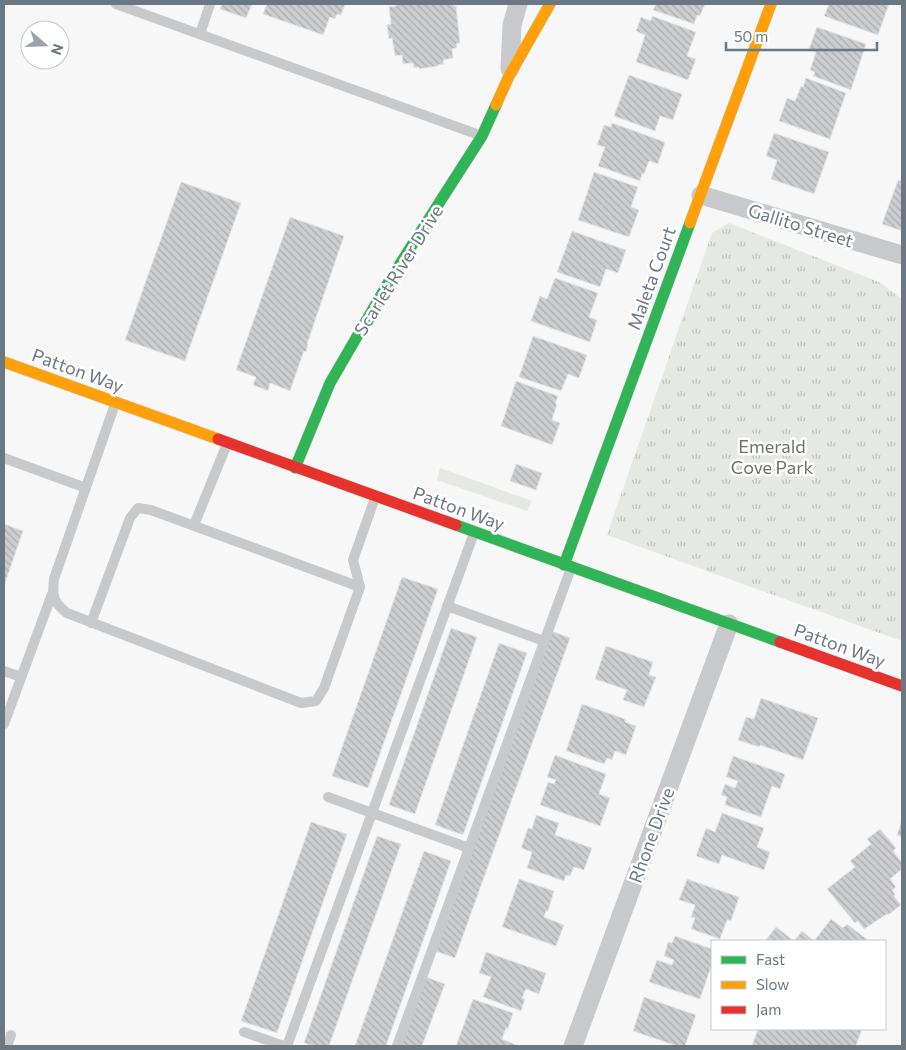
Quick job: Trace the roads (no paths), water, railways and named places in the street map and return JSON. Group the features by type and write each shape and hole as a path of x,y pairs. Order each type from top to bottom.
{"street":[{"name":"Scarlet River Drive","path":"509,76 512,26 518,4"},
{"name":"Scarlet River Drive","path":"295,468 330,383 392,278 482,136 509,76 550,4"},
{"name":"Maleta Court","path":"568,566 771,4"},
{"name":"Gallito Street","path":"701,195 902,255"},
{"name":"Patton Way","path":"4,362 902,686"},
{"name":"Rhone Drive","path":"574,1046 729,624"}],"lane":[{"path":"116,4 482,136"},
{"path":"146,15 150,4"},
{"path":"200,34 210,4"},
{"path":"4,724 52,594 54,579 116,403"},
{"path":"194,526 227,443"},
{"path":"4,458 86,488"},
{"path":"52,594 58,606 67,613 301,703 316,701 324,688 360,587 353,560 375,497"},
{"path":"92,623 130,518 138,508 151,510 360,587"},
{"path":"244,1032 285,1046 474,532"},
{"path":"397,1046 544,641 568,566"},
{"path":"447,606 544,641"},
{"path":"4,670 21,677"},
{"path":"328,796 469,848"},
{"path":"6,1046 10,1035"}],"park label":[{"name":"Emerald Cove Park","path":"772,456"}]}
